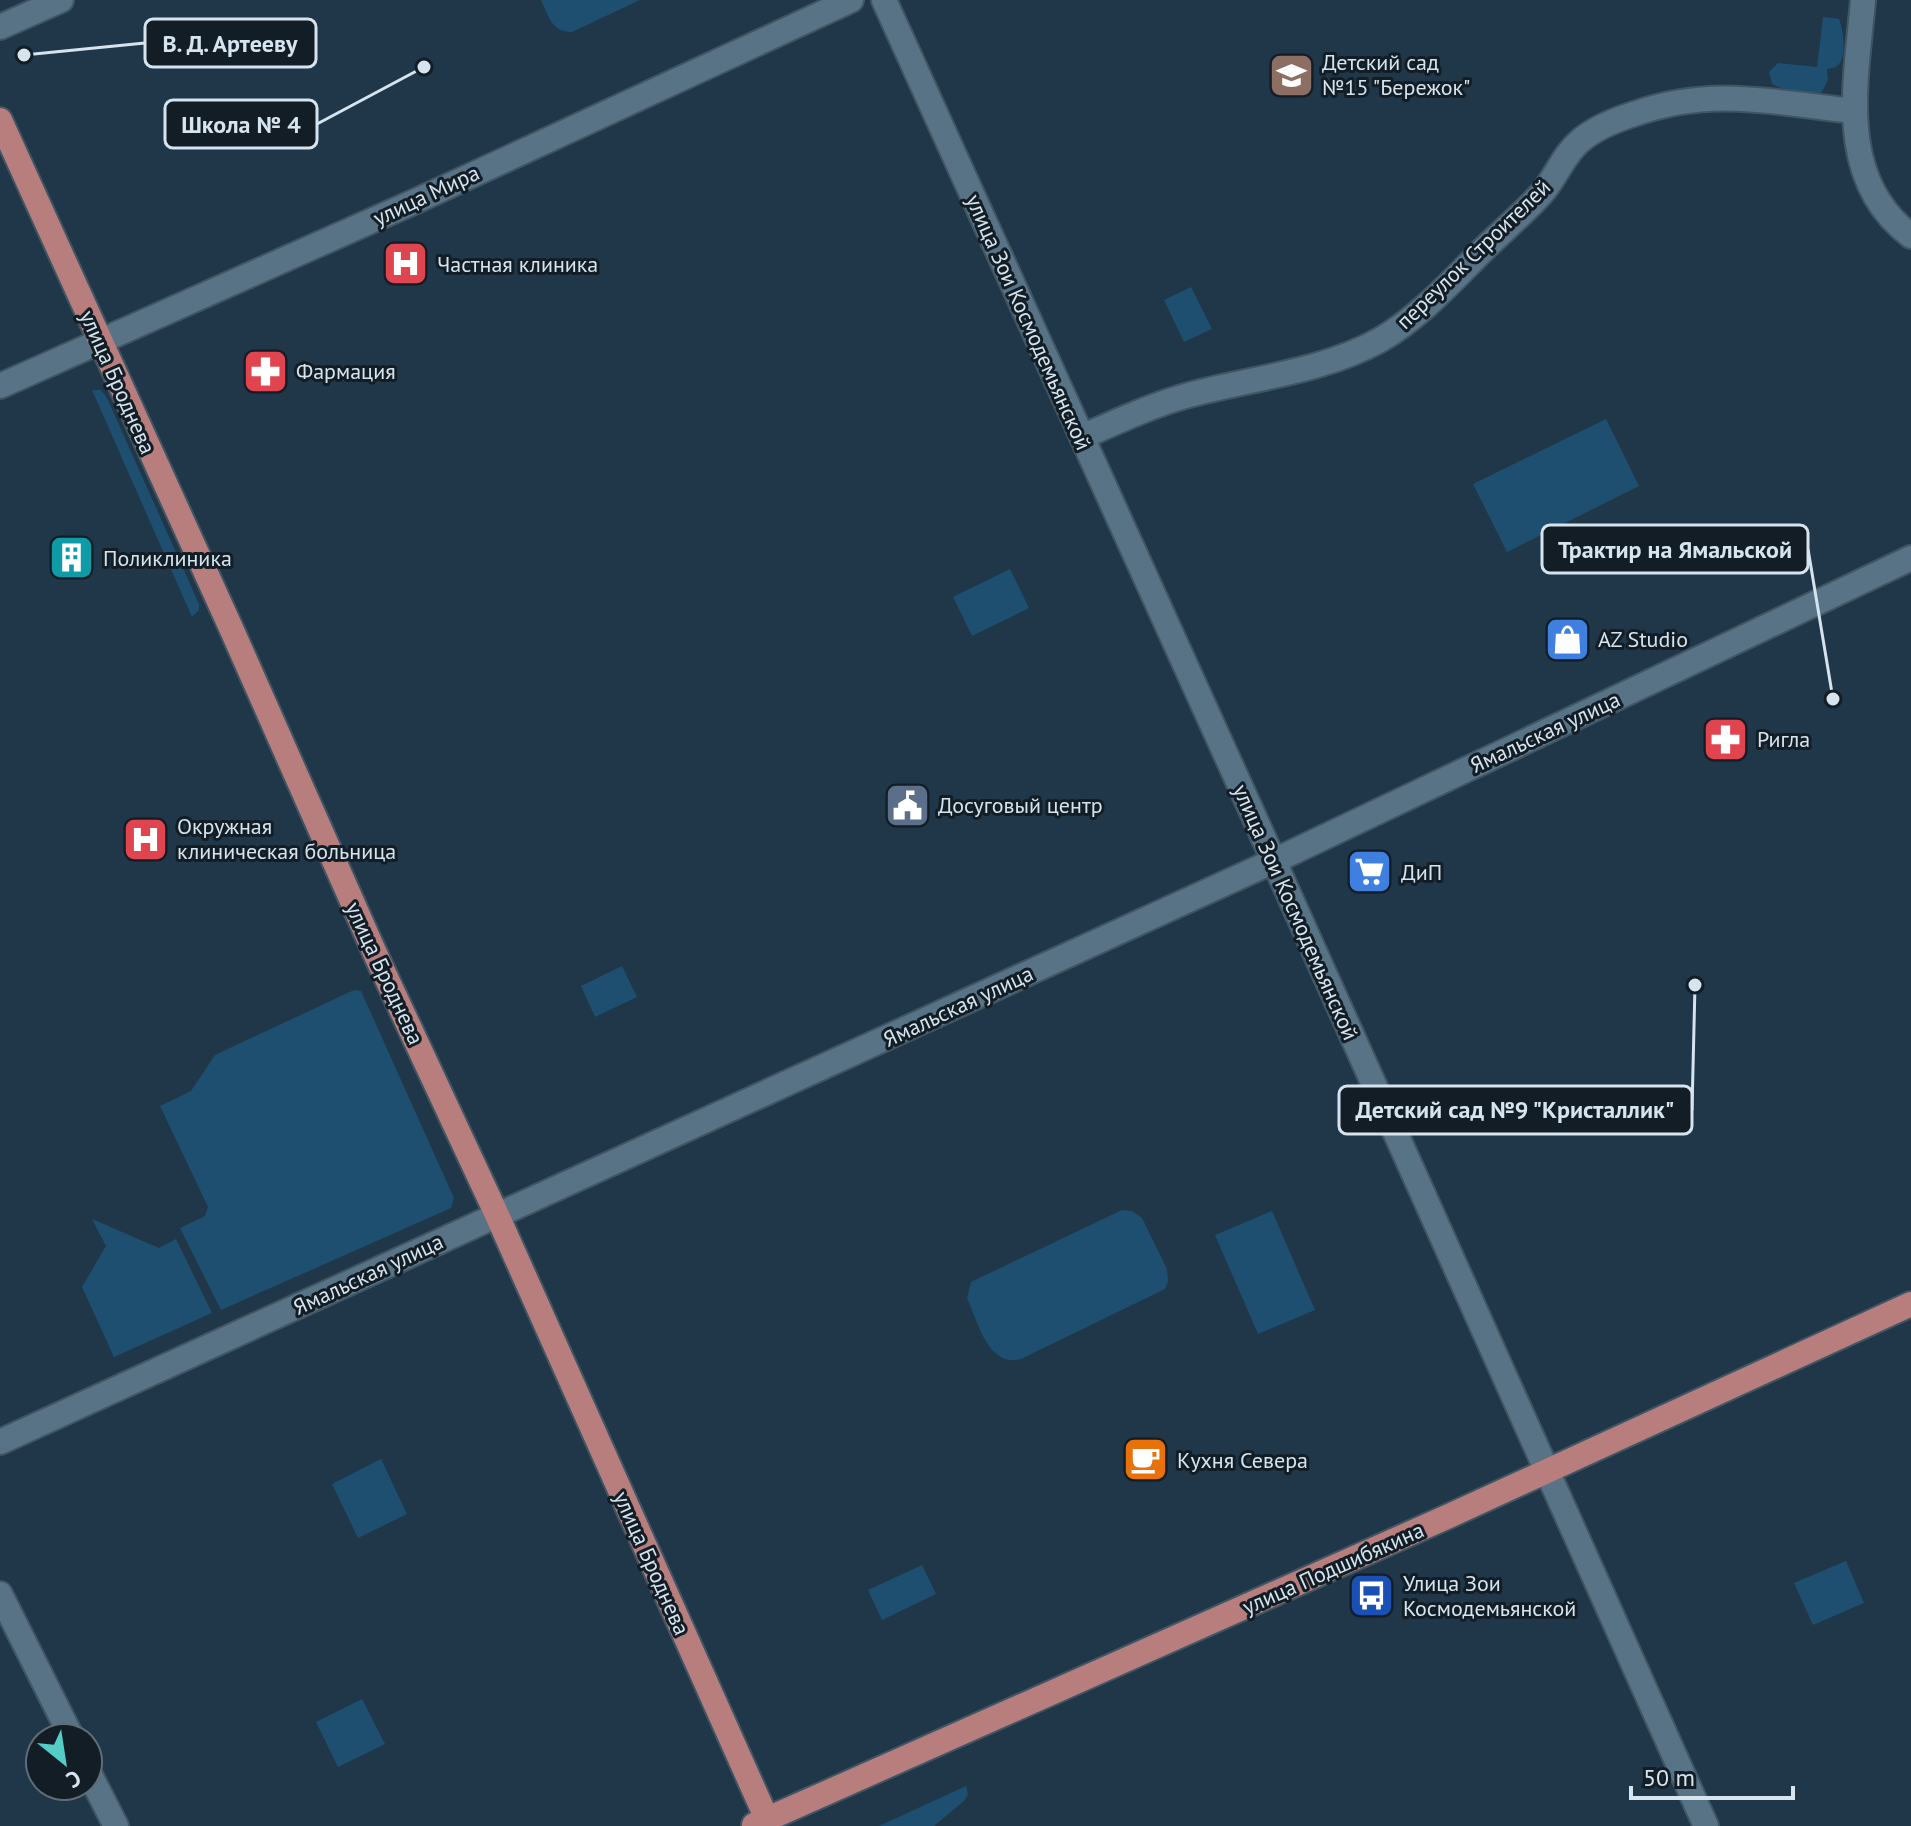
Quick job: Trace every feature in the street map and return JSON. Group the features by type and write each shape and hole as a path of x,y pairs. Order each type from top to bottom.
{"main road":[{"name":"улица Броднева","path":"0,120 378,960 497,1215 763,1824"},
{"name":"улица Подшибякина","path":"763,1824 1547,1472 1911,1304"}],"street":[{"path":"0,27 61,0"},
{"name":"улица Мира","path":"0,386 416,201 851,0"},
{"name":"улица Зои Космодемьянской","path":"884,0 1706,1826"},
{"path":"1863,0 1855,111 1856,141 1865,173 1890,217 1911,236"},
{"name":"переулок Строителей","path":"1082,437 1187,396 1316,365 1378,341 1423,308 1542,193 1573,147 1615,120 1664,105 1712,97 1749,98 1855,111"},
{"name":"Ямальская улица","path":"0,1442 1274,861 1911,558"},
{"path":"0,1594 64,1722"},
{"path":"104,1802 116,1826"}],"shaded area":[{"path":"541,0 640,0 572,32 556,26"},
{"path":"1823,17 1839,19 1844,48 1838,65 1827,69 1828,80 1822,92 1797,93 1772,84 1769,72 1778,63 1817,67"},
{"path":"1191,287 1212,329 1184,342 1164,300"},
{"path":"92,390 101,390 107,398 199,604 199,610 192,617"},
{"path":"1606,419 1639,486 1507,552 1473,484"},
{"path":"1010,569 1029,608 972,636 953,597"},
{"path":"622,966 637,997 595,1017 581,986"},
{"path":"354,990 361,991 454,1198 451,1208 221,1310 180,1228 205,1216 208,1207 160,1106 191,1091 215,1055"},
{"path":"1122,1210 1132,1211 1142,1218 1167,1269 1165,1289 1021,1359 1000,1357 992,1350 967,1298 971,1282"},
{"path":"1272,1211 1315,1310 1258,1334 1215,1235"},
{"path":"92,1219 159,1248 176,1239 212,1313 114,1357 82,1287 106,1246"},
{"path":"381,1459 407,1514 358,1538 332,1484"},
{"path":"1846,1561 1864,1603 1813,1625 1794,1583"},
{"path":"922,1565 936,1594 882,1620 868,1590"},
{"path":"362,1699 385,1744 338,1767 316,1722"},
{"path":"966,1786 968,1794 965,1800 934,1826 879,1826"}],"place":[{"name":"В. Д. Артееву","path":"24,55"},
{"name":"Школа № 4","path":"424,67"},
{"name":"Детский сад №15 \"Бережок\"","path":"1291,75"},
{"name":"Частная клиника","path":"406,264"},
{"name":"Фармация","path":"265,371"},
{"name":"Поликлиника","path":"72,558"},
{"name":"AZ Studio","path":"1567,639"},
{"name":"Трактир на Ямальской","path":"1833,699"},
{"name":"Ригла","path":"1726,739"},
{"name":"Досуговый центр","path":"907,805"},
{"name":"Окружная клиническая больница","path":"146,839"},
{"name":"ДиП","path":"1370,872"},
{"name":"Детский сад №9 \"Кристаллик\"","path":"1695,985"},
{"name":"Кухня Севера","path":"1146,1460"},
{"name":"Улица Зои Космодемьянской","path":"1372,1596"}]}
